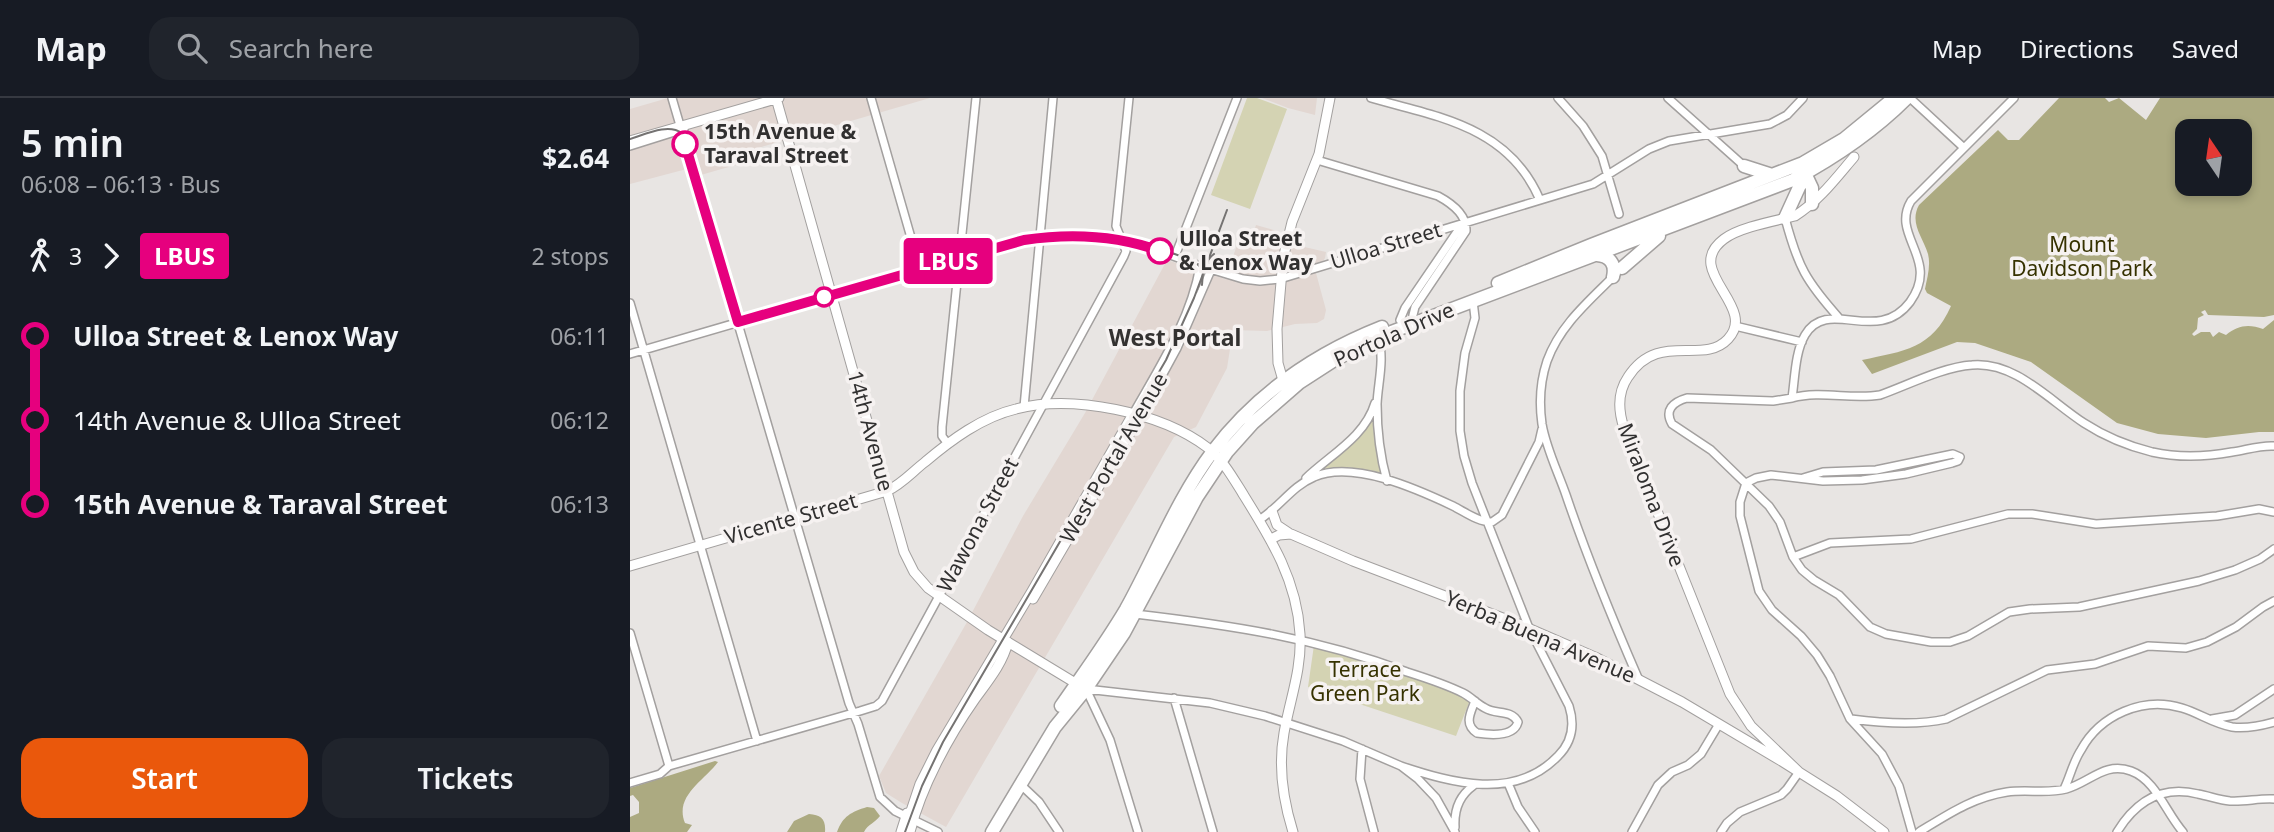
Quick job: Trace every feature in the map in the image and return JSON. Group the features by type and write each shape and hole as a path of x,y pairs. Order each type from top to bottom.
{"main road":[{"name":"Portola Drive","path":"984,832 1040,737 1082,686 1188,492 1245,415 1341,345 1399,320 1621,240 1816,157 1858,129 1894,98"},
{"name":"Portola Drive","path":"1285,386 1378,337 1597,255 1621,240 1679,224 1806,173 1860,140 1909,98"},
{"path":"1854,157 1860,140"},
{"path":"1785,218 1816,157"},
{"path":"1744,166 1773,175"},
{"path":"1744,166 1750,178 1744,186"},
{"path":"1791,168 1798,168 1806,173 1814,195 1812,204"},
{"path":"1617,272 1658,236 1679,224"},
{"path":"1617,272 1626,257 1621,240"},
{"path":"1597,255 1605,256 1617,272"},
{"name":"Portola Drive","path":"992,832 1055,727 1135,614 1217,456"}],"street":[{"path":"672,98 683,127 795,518 880,797 891,808 938,832"},
{"path":"630,141 777,98"},
{"name":"14th Avenue","path":"777,98 909,563 920,581 939,596 1082,686"},
{"path":"871,98 920,269"},
{"path":"947,444 942,436 942,428 976,98"},
{"path":"1024,407 1053,98"},
{"name":"Wawona Street","path":"630,783 660,774 669,766 876,706 884,699 1124,256 1126,251 1116,226 1129,98"},
{"path":"1175,256 1237,98"},
{"path":"1285,386 1279,369 1277,341 1280,279 1292,222 1317,160 1330,98"},
{"path":"1371,98 1451,121 1483,135 1518,164 1540,200"},
{"path":"1558,98 1590,136 1602,156 1619,214"},
{"path":"1668,98 1744,166"},
{"name":"Ulloa Street","path":"630,354 1011,243 1040,238 1088,236 1121,240 1211,270 1252,280 1280,279 1593,184 1659,145 1770,124 1787,115 1803,98"},
{"path":"1909,98 1963,147"},
{"path":"1792,398 1802,342 1816,323 1839,318 1859,322 1881,321 1899,313 1912,298 1917,288 1920,269 1916,249 1906,229 1907,207 2014,98"},
{"path":"1802,342 1735,326 1731,303 1713,273 1711,259 1717,245 1730,235 1795,216 1812,204 1854,157"},
{"path":"1317,160 1438,196 1454,206 1464,222 1467,227 1465,232 1415,307 1413,315"},
{"path":"1785,218 1801,270 1839,318"},
{"path":"1399,320 1464,222"},
{"name":"West Portal Avenue","path":"910,832 911,811 920,784 943,740 1005,640 1136,415 1179,329 1196,286 1200,266"},
{"name":"West Portal Avenue","path":"901,832 1005,640 1003,630 1034,585 1177,348 1211,270"},
{"path":"1298,486 1316,476 1338,471 1360,473 1436,499 1487,523 1496,521 1502,515 1539,442 1542,426 1542,381 1552,349 1572,319 1617,272"},
{"path":"1082,686 1174,698 1286,721 1401,766 1458,783 1508,783 1530,776 1549,764 1565,747 1572,732 1570,706 1529,628 1487,523 1467,469 1460,431 1461,379 1475,318 1473,301"},
{"path":"630,303 757,741"},
{"name":"Miraloma Drive","path":"1735,326 1727,340 1713,348 1670,350 1651,355 1624,383 1619,401 1624,428 1724,683 1743,716 1764,744"},
{"path":"1378,337 1382,354 1378,392 1379,434 1387,481"},
{"path":"2274,446 2199,457 2167,455 2145,450 2096,430 2032,385 2007,372 1974,364 1868,397 1812,394 1773,401 1687,398 1674,403 1670,408 1669,419 1672,424 1711,450 1769,506 1780,522 1793,557 1807,576 1839,595 1870,627 1886,634 1940,643 1968,636 2001,616 2019,610 2079,607 2212,578 2260,559 2274,549"},
{"path":"1259,520 1363,427 1373,410 1378,392"},
{"name":"Vicente Street","path":"630,566 887,491 902,482 947,444 990,419 1024,407 1091,407 1136,415 1180,432 1217,456"},
{"path":"1542,426 1593,571 1638,678"},
{"path":"1802,478 1823,472 1882,469 1956,454 1960,457 1952,463 1877,478 1823,481 1771,475 1756,478 1746,484 1740,502 1740,516 1759,591 1772,610 1801,636 1817,655 1850,719 1889,764 1903,797 1912,832"},
{"path":"1217,456 1271,540 1291,583 1297,610 1300,638 1296,681 1282,751 1282,783 1293,832"},
{"path":"1793,557 1830,543 1911,539 2008,514 2032,514 2096,524 2217,516 2259,509 2274,512"},
{"path":"1272,511 1277,525 1290,534"},
{"path":"1271,540 1279,535 1290,534"},
{"name":"Yerba Buena Avenue","path":"1290,534 1529,628 1638,678 1719,724 1764,744 1884,832"},
{"path":"1850,719 1875,722 1929,722 1945,719 2047,670 2095,664 2139,647 2157,645 2186,648 2207,642 2236,627 2274,601"},
{"path":"1135,614 1212,623 1300,638 1368,657 1451,688 1475,701 1491,712 1516,717 1517,727 1508,732 1477,733 1469,726 1468,721 1475,701"},
{"path":"630,633 669,766"},
{"path":"1082,686 1111,740 1138,832"},
{"path":"2204,718 2219,719 2235,715 2274,688"},
{"path":"1174,698 1213,832"},
{"path":"2064,789 2086,741 2099,727 2121,712 2138,706 2179,707 2222,725 2242,727 2274,722"},
{"path":"1632,832 1658,785 1672,772 1688,765 1701,754 1719,724"},
{"path":"1362,749 1360,779 1374,832"},
{"path":"1401,766 1436,798 1456,832"},
{"path":"1919,832 1960,807 1983,798 2008,792 2064,789 2105,769 2125,769 2141,775 2183,832"},
{"path":"1721,832 1727,823 1740,813 1781,795 1799,772"},
{"path":"1508,783 1518,807 1535,832"},
{"path":"1020,785 1048,813 1059,832"},
{"path":"1456,832 1455,812 1458,803 1473,785"},
{"path":"2117,832 2131,812 2157,794 2168,791 2231,801 2274,799"}],"shaded area":[{"path":"668,98 930,98 737,154 740,164 701,175 698,166 630,184 630,109"},
{"path":"1262,98 1317,98 1315,115 1288,108"},
{"path":"1256,225 1277,231 1296,245 1326,252 1316,273 1326,310 1324,319 1317,323 1295,324 1267,331 1233,330 1227,368 1196,427 1174,437 946,827 886,793 879,776 967,622 1023,516 1085,413 1167,260 1225,279 1241,234 1252,238"}],"green space":[{"path":"1247,98 1257,98 1287,109 1250,209 1211,195"},
{"name":"Mount Davidson Park","path":"2059,98 2105,98 2109,102 2119,98 2146,120 2160,98 2274,98 2274,315 2208,315 2205,310 2201,312 2204,315 2198,318 2197,329 2192,334 2194,336 2201,332 2210,332 2213,337 2219,332 2226,335 2244,326 2263,329 2274,320 2274,432 2206,438 2158,434 2117,423 2031,362 1975,343 1957,342 1872,374 1862,360 1904,350 1926,340 1951,306 1927,293 1925,289 1929,258 1916,224 1919,205 1998,130 2008,140 2019,140"},
{"path":"1371,419 1374,420 1381,473 1347,467 1321,469"},
{"name":"Terrace Green Park","path":"1314,645 1394,669 1470,700 1456,736 1308,687"},
{"path":"718,762 687,797 683,813 685,823 692,825 687,832 630,832 630,817 639,813 639,802 633,795 630,796 630,788"},
{"path":"867,807 874,808 880,816 864,832 837,832 848,815"},
{"path":"809,814 822,818 825,832 787,832 794,821"}],"tram line":[{"path":"630,139 664,129 682,133 733,301 739,311 746,315 766,313 1011,242 1051,235 1113,237 1153,246 1198,265 1203,272 1202,285"},
{"path":"905,832 922,786 943,742 1166,360 1194,298 1227,210"},
{"path":"1190,264 1204,264 1214,254"}],"bus line":[{"name":"LBUS","path":"685,144 738,322 1024,240 1062,236 1101,237 1141,244 1160,251"}],"place":[{"name":"15th Avenue & Taraval Street","path":"685,144"},
{"name":"Ulloa Street & Lenox Way","path":"1160,251"}],"district":[{"name":"West Portal","path":"1175,338"}]}
